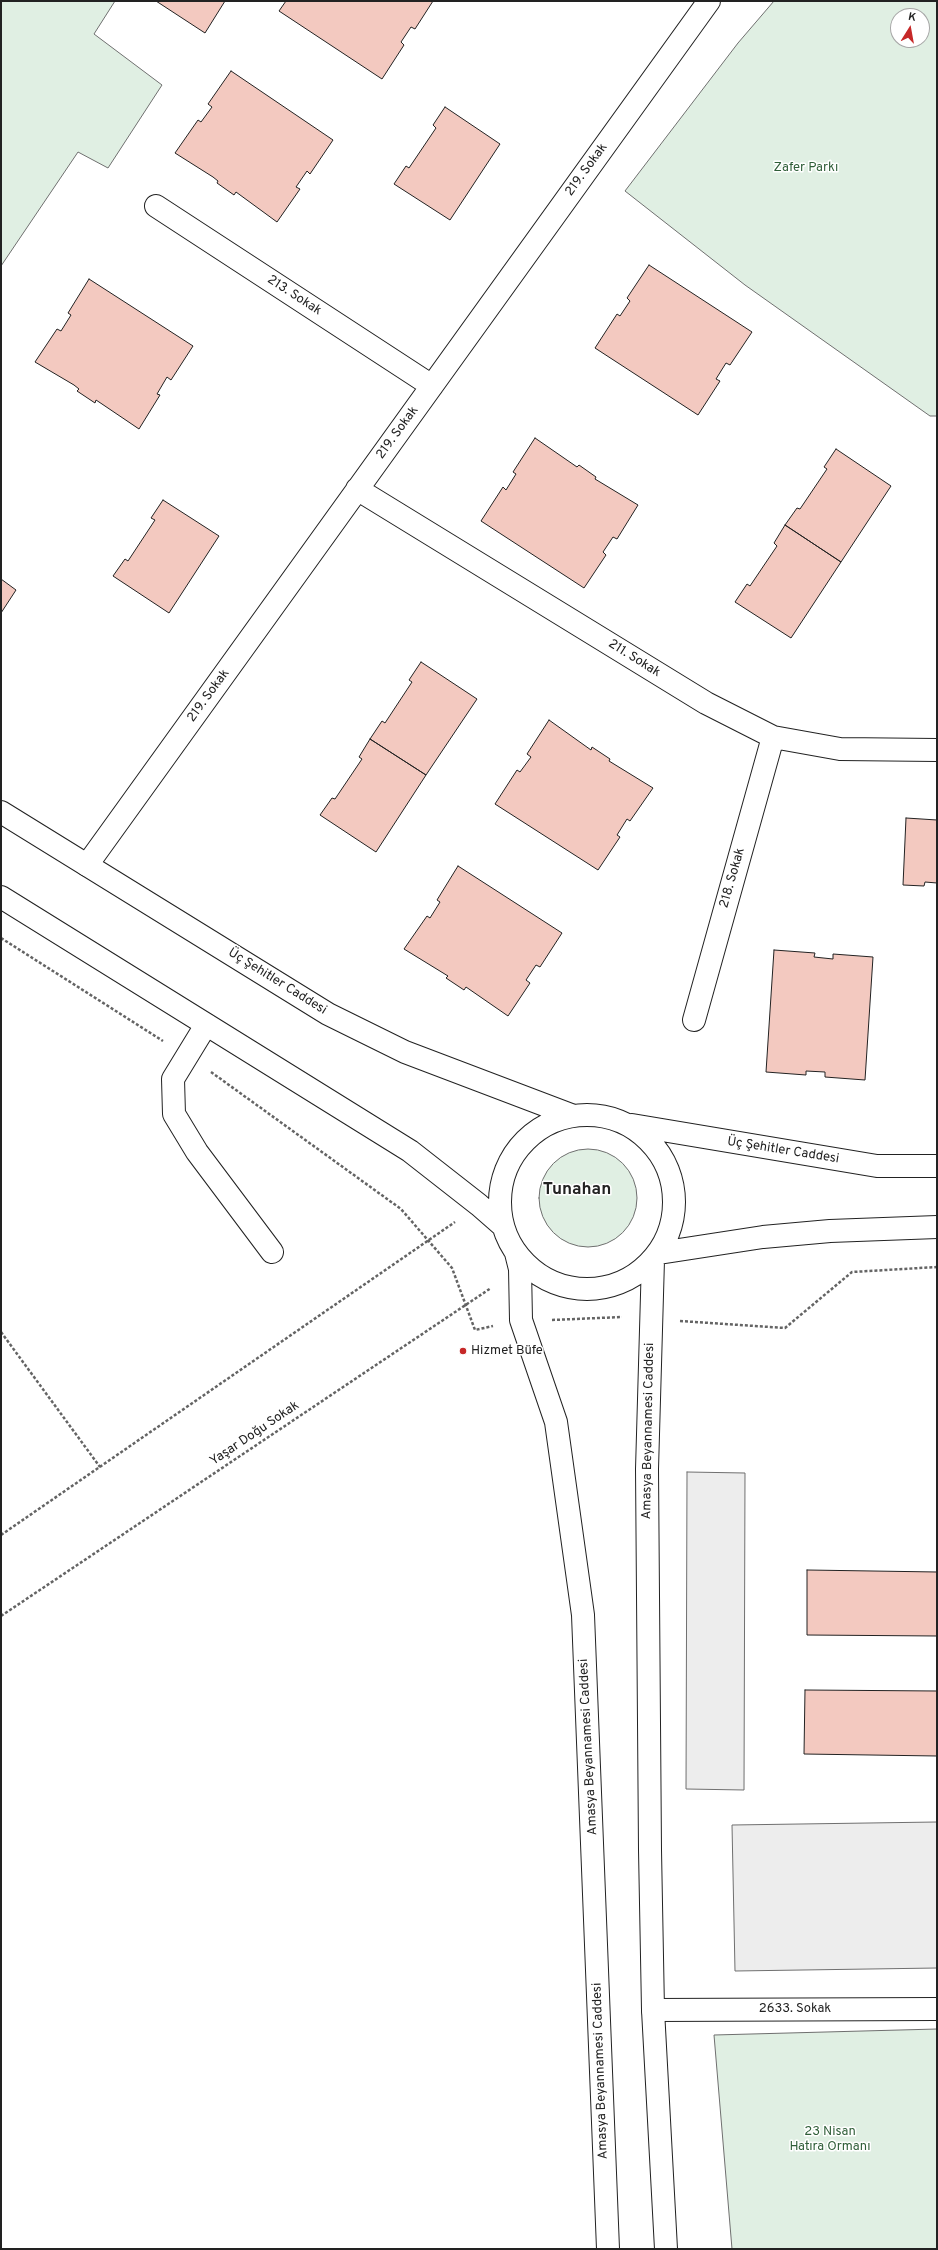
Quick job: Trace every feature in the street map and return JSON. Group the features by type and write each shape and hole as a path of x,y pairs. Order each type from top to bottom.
{"main road":[{"name":"219. Sokak","path":"87,865 709,1"},
{"name":"213. Sokak","path":"156,206 432,386"},
{"name":"211. Sokak","path":"357,489 706,703 773,737 840,749 937,750"},
{"name":"218. Sokak","path":"694,1020 773,737"},
{"name":"Üç Şehitler Caddesi","path":"1,812 328,1014 405,1052 571,1115"},
{"path":"1,897 410,1151 479,1205 503,1226"},
{"path":"206,1025 173,1079 174,1114 197,1152 272,1252"},
{"path":"591,1114 605,1116 631,1125 653,1144 669,1168 676,1198 672,1226 656,1256 640,1272 615,1285 588,1290 561,1285 536,1273 518,1261 503,1226 499,1197 506,1169 521,1144 544,1126 571,1115 591,1114"},
{"name":"Üç Şehitler Caddesi","path":"631,1125 877,1166 937,1166"},
{"path":"656,1256 763,1237 830,1231 937,1226"},
{"name":"Amasya Beyannamesi Caddesi","path":"656,1256 647,1469 653,2010 666,2249"},
{"name":"Amasya Beyannamesi Caddesi","path":"518,1261 521,1320 556,1422 583,1615 608,2249"},
{"name":"2633. Sokak","path":"653,2010 937,2009"}],"path":[{"path":"1,938 186,1056 402,1209 452,1268 475,1330"},
{"path":"1,1536 479,1205"},
{"name":"Yaşar Doğu Sokak","path":"1,1616 465,1306 518,1261"},
{"path":"676,1321 785,1328 852,1272 937,1267"},
{"path":"549,1320 619,1317"},
{"path":"1,1332 100,1468"}],"green space":[{"path":"1,1 115,1 94,34 162,85 108,168 78,152 1,266"},
{"name":"Zafer Parkı","path":"774,1 937,1 937,416 930,416 745,285 625,191 738,43"},
{"path":"588,1149 607,1153 622,1164 633,1179 637,1198 633,1217 622,1232 607,1243 588,1247 569,1243 554,1232 543,1217 539,1198 543,1179 554,1164 569,1153"},
{"name":"23 Nisan Hatıra Ormanı","path":"937,2029 937,2249 732,2249 714,2035"}],"shaded area":[{"path":"687,1472 745,1473 744,1790 686,1789"},
{"path":"937,1822 937,1968 735,1971 732,1825"}],"building":[{"path":"156,1 225,1 205,33"},
{"path":"286,1 433,1 415,29 411,27 401,42 404,45 382,79 279,11"},
{"path":"231,71 333,140 310,174 307,171 296,187 300,189 277,222 236,192 234,195 217,183 218,181 213,177 175,153 198,120 201,122 212,107 208,104"},
{"path":"445,107 500,144 450,220 394,184 406,166 409,168 436,128 433,125"},
{"path":"649,265 752,332 730,365 726,363 716,379 720,381 698,415 595,348 617,314 620,316 630,301 627,298"},
{"path":"89,279 193,346 171,380 167,377 157,394 160,395 139,429 96,400 95,403 77,391 79,389 74,385 35,362 57,329 61,331 71,315 68,313"},
{"path":"535,438 577,467 579,465 596,477 595,479 638,505 617,539 613,537 603,552 606,555 584,588 481,521 503,487 506,490 516,474 513,472"},
{"path":"836,449 891,486 841,562 785,525 797,508 800,509 827,469 824,467"},
{"path":"163,500 219,536 169,613 113,576 125,559 128,561 155,520 151,518"},
{"path":"785,525 841,562 791,638 735,602 747,584 750,586 777,546 774,543"},
{"path":"1,579 16,590 1,613"},
{"path":"421,662 477,699 426,775 370,739 382,721 385,723 412,682 409,680"},
{"path":"549,720 591,750 592,747 610,759 609,761 653,788 630,821 627,819 617,835 620,837 598,870 495,804 517,770 520,772 531,757 527,754"},
{"path":"370,739 426,775 376,852 320,815 332,798 335,799 362,759 359,757"},
{"path":"906,818 937,820 937,883 925,882 924,886 903,885"},
{"path":"458,866 562,933 540,967 536,965 526,980 530,983 508,1016 466,987 464,990 446,978 448,976 404,949 427,916 430,918 440,902 437,900"},
{"path":"774,950 815,953 814,957 833,959 833,954 873,957 865,1080 825,1077 825,1072 806,1071 806,1075 766,1072"},
{"path":"807,1570 937,1572 937,1636 807,1635"},
{"path":"805,1690 937,1691 937,1756 804,1754"}],"place":[{"name":"Hizmet Büfe","path":"463,1351"}],"district":[{"name":"Tunahan","path":"577,1191"}]}
